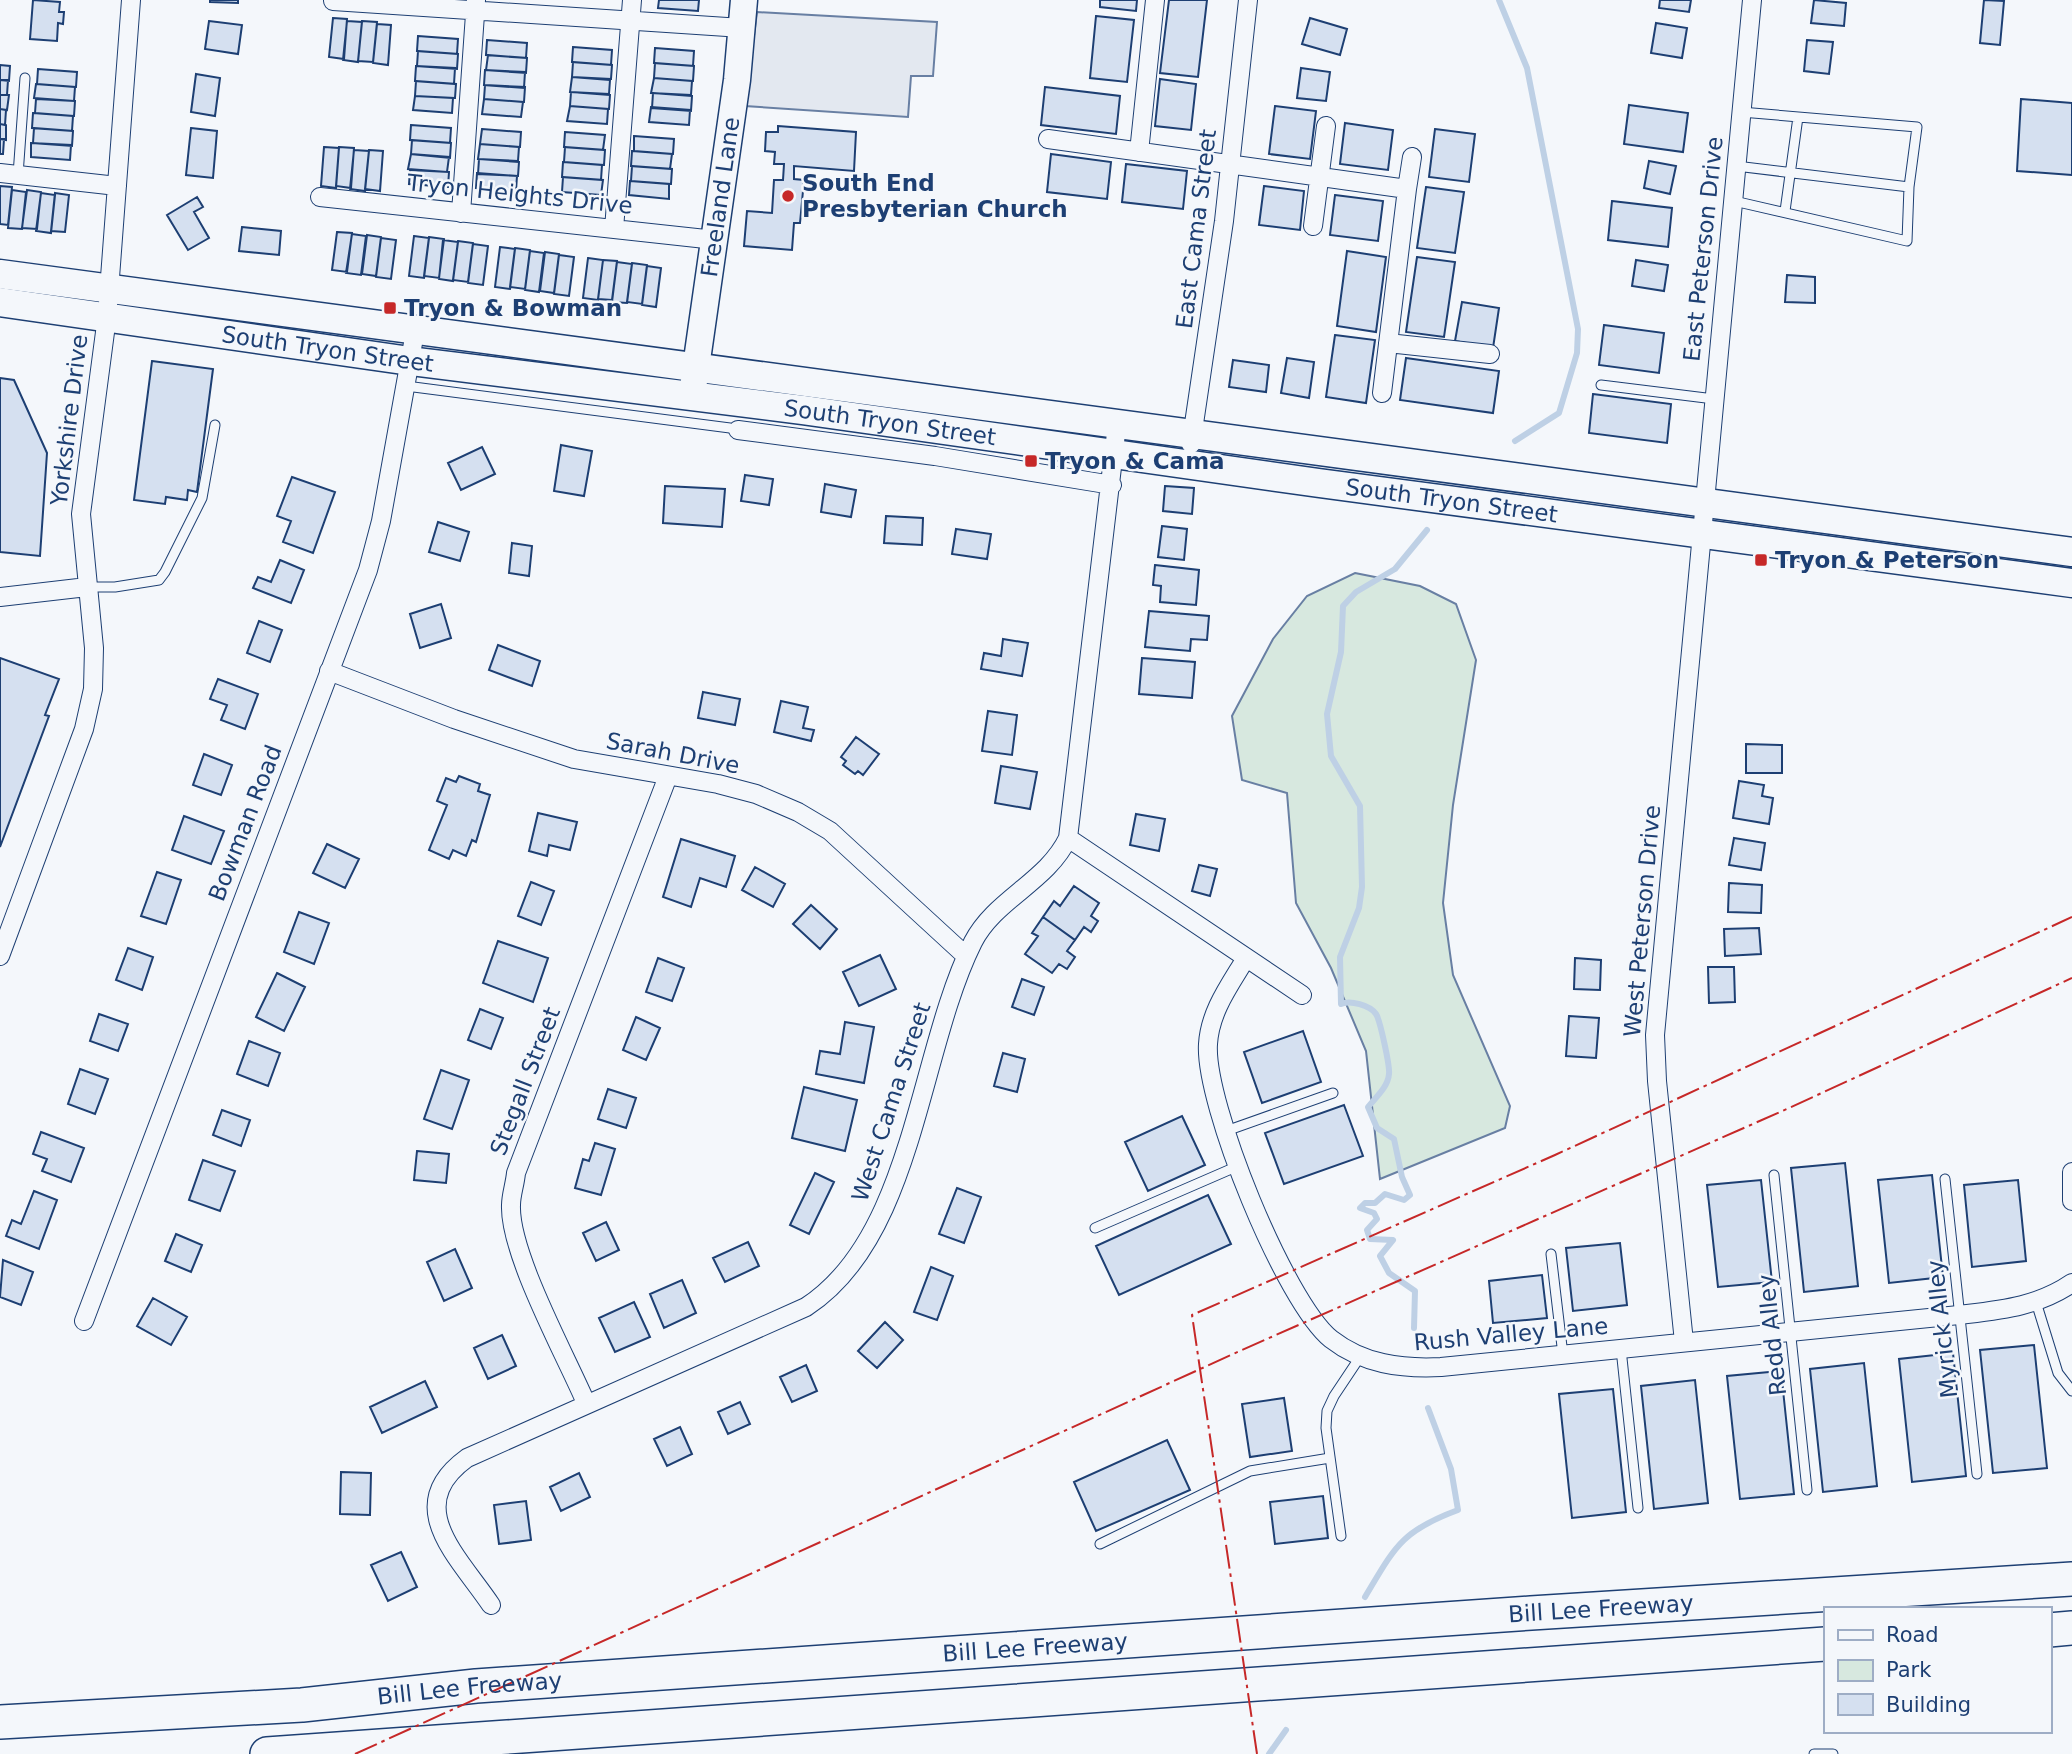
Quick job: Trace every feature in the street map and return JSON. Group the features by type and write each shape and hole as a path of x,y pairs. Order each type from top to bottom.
{"highway":[{"name":"Bill Lee Freeway","path":"0,1722 302,1705 500,1685 1504,1615 2072,1579"},
{"path":"2051,1630 2072,1628"},
{"path":"267,1754 1824,1644"},
{"path":"0,1705 119,1715"}],"main road":[{"name":"South Tryon Street","path":"0,274 415,332 694,382 1116,439 1192,435 2072,552"},
{"name":"South Tryon Street","path":"0,302 107,317 408,373 694,382"},
{"name":"South Tryon Street","path":"1116,439 1187,463 2072,583"}],"street":[{"name":"Yorkshire Drive","path":"0,956 90,710 94,669 82,498 110,288 131,0"},
{"path":"614,229 632,0"},
{"name":"Freeland Lane","path":"694,382 715,240 744,0"},
{"path":"1139,152 1155,0"},
{"name":"East Cama Street","path":"1187,463 1230,165 1248,0"},
{"name":"East Peterson Drive","path":"1704,504 1752,0"},
{"path":"333,1 476,5 630,21 742,28"},
{"path":"461,213 476,5"},
{"path":"1313,226 1326,125"},
{"path":"1048,139 1407,189"},
{"path":"1382,393 1412,157"},
{"path":"9,174 117,186"},
{"name":"Tryon Heights Drive","path":"320,197 715,240"},
{"name":"Bowman Road","path":"84,1321 375,546 415,332"},
{"path":"1388,342 1490,354"},
{"path":"734,429 935,456 1112,485"},
{"name":"West Cama Street","path":"491,1605 438,1524 436,1494 451,1469 467,1458 806,1307 848,1270 866,1244 901,1160 950,999 967,956 984,924 1046,868 1060,853 1068,838 1116,439"},
{"name":"West Peterson Drive","path":"1684,1342 1657,1081 1655,1035 1704,504"},
{"path":"0,597 87,587"},
{"name":"Sarah Drive","path":"328,671 546,751 630,771 757,794 809,818 830,831 967,956"},
{"name":"Stegall Street","path":"586,1404 526,1269 518,1246 511,1205 516,1173 668,776"},
{"path":"1068,838 1302,995"},
{"name":"Rush Valley Lane","path":"1246,958 1221,998 1208,1042 1213,1090 1238,1166 1290,1285 1309,1317 1331,1339 1360,1357 1413,1368 1959,1315 2036,1302 2072,1283"},
{"path":"2072,1172 2072,1201"}],"lane":[{"path":"9,174 25,78"},
{"path":"1734,201 1907,240 1909,187 1917,127 1741,112"},
{"path":"1785,211 1797,117"},
{"path":"1736,166 1909,187"},
{"path":"408,373 734,429"},
{"path":"1601,385 1714,399"},
{"path":"87,587 115,587 159,580 202,498 215,425"},
{"path":"1226,1131 1333,1093"},
{"path":"1095,1228 1238,1166"},
{"name":"Redd Alley","path":"1774,1175 1807,1490"},
{"name":"Myrick Alley","path":"1945,1179 1977,1474"},
{"path":"1551,1254 1563,1355"},
{"path":"2036,1302 2057,1373 2072,1391"},
{"path":"1620,1349 1638,1508"},
{"path":"1341,1536 1330,1458 1328,1411 1360,1357"},
{"path":"1100,1544 1253,1470 1330,1458"},
{"path":"1814,1754 1833,1754"}],"green space":[{"path":"1355,573 1420,586 1456,604 1476,660 1453,805 1443,903 1453,975 1510,1106 1505,1128 1380,1179 1366,1051 1331,968 1296,903 1287,793 1242,780 1232,716 1273,639 1307,596"}],"shaded area":[{"path":"757,12 937,22 933,76 911,76 908,117 745,106"}],"building":[{"path":"33,0 60,2 59,12 64,12 63,24 58,23 57,41 30,39"},
{"path":"238,0 238,3 210,2"},
{"path":"659,0 699,0 698,11 658,8"},
{"path":"1100,0 1137,0 1136,11 1100,7"},
{"path":"1169,0 1207,0 1198,77 1160,73"},
{"path":"1660,0 1691,0 1689,12 1659,8"},
{"path":"1814,0 1846,3 1844,26 1811,23"},
{"path":"1984,0 2004,1 2000,45 1980,43"},
{"path":"1096,16 1134,20 1127,82 1090,78"},
{"path":"333,18 347,19 344,59 329,57"},
{"path":"1310,18 1347,29 1340,55 1302,44"},
{"path":"209,21 242,25 238,54 205,49"},
{"path":"347,21 362,22 358,62 343,60"},
{"path":"362,21 377,22 373,62 358,61"},
{"path":"1656,23 1687,28 1682,58 1651,53"},
{"path":"377,24 391,25 388,65 373,63"},
{"path":"418,36 458,39 457,54 417,51"},
{"path":"487,40 527,43 526,58 486,55"},
{"path":"1807,40 1833,42 1829,74 1804,71"},
{"path":"573,47 612,50 611,65 572,62"},
{"path":"655,48 694,51 693,66 654,63"},
{"path":"418,51 458,54 457,69 417,66"},
{"path":"488,55 527,58 526,73 486,70"},
{"path":"573,62 612,65 611,79 572,77"},
{"path":"655,63 694,66 693,81 654,78"},
{"path":"0,65 10,66 9,81 0,80"},
{"path":"416,66 455,68 454,84 415,81"},
{"path":"1301,68 1330,72 1326,101 1297,98"},
{"path":"38,69 77,72 76,87 37,84"},
{"path":"485,70 525,72 524,88 484,85"},
{"path":"196,74 220,78 215,116 191,112"},
{"path":"572,77 610,80 609,94 570,92"},
{"path":"654,78 692,81 691,95 651,93"},
{"path":"1160,79 1196,84 1191,130 1155,126"},
{"path":"0,80 8,80 7,95 0,95"},
{"path":"416,81 456,84 455,98 415,96"},
{"path":"36,84 75,87 74,101 34,98"},
{"path":"485,85 525,87 524,102 484,99"},
{"path":"1045,87 1120,96 1116,134 1041,125"},
{"path":"571,92 610,95 609,109 570,106"},
{"path":"653,93 692,96 691,111 652,108"},
{"path":"0,95 9,95 7,110 0,109"},
{"path":"415,96 453,98 452,113 413,110"},
{"path":"36,99 75,101 74,116 35,113"},
{"path":"484,99 523,102 521,117 482,114"},
{"path":"2021,99 2072,103 2072,175 2017,171"},
{"path":"1629,105 1688,113 1683,152 1624,144"},
{"path":"570,106 608,109 607,124 567,121"},
{"path":"1275,106 1316,111 1310,159 1269,154"},
{"path":"651,107 690,110 689,125 649,122"},
{"path":"0,109 6,110 5,125 0,124"},
{"path":"33,113 73,116 72,131 32,128"},
{"path":"1345,123 1393,130 1388,170 1340,164"},
{"path":"0,124 6,125 6,140 0,139"},
{"path":"411,125 451,128 450,143 410,140"},
{"name":"South End Presbyterian Church","path":"778,126 856,132 854,171 794,166 794,179 804,180 800,223 794,223 792,250 744,246 747,211 772,213 774,180 783,180 784,164 774,164 775,152 765,151 766,132 778,132"},
{"path":"34,128 73,131 72,146 33,143"},
{"path":"191,128 217,131 213,178 186,175"},
{"path":"482,129 521,132 520,147 480,144"},
{"path":"1435,129 1475,134 1469,182 1429,177"},
{"path":"565,132 605,135 603,150 564,147"},
{"path":"634,136 674,139 673,154 634,151"},
{"path":"0,139 4,139 3,154 0,154"},
{"path":"412,140 451,143 450,158 411,154"},
{"path":"31,143 71,145 70,160 31,157"},
{"path":"480,144 519,147 518,161 478,159"},
{"path":"324,147 339,148 336,188 321,186"},
{"path":"339,147 354,148 351,188 336,186"},
{"path":"565,147 605,150 604,165 564,162"},
{"path":"354,150 369,151 365,191 350,189"},
{"path":"369,150 383,151 380,191 365,189"},
{"path":"632,151 672,154 670,169 631,166"},
{"path":"411,154 449,157 447,172 408,169"},
{"path":"1051,154 1111,162 1107,199 1047,192"},
{"path":"479,159 519,162 518,176 478,174"},
{"path":"1649,161 1676,166 1670,194 1644,188"},
{"path":"563,162 602,165 601,180 562,177"},
{"path":"1126,164 1187,171 1183,209 1122,202"},
{"path":"632,166 672,169 671,184 631,181"},
{"path":"410,170 449,172 448,187 409,184"},
{"path":"477,173 517,176 516,191 476,188"},
{"path":"563,177 603,180 601,195 562,192"},
{"path":"630,181 669,184 669,199 629,195"},
{"path":"0,186 12,187 8,225 0,224"},
{"path":"1264,186 1304,191 1300,230 1259,225"},
{"path":"1426,187 1464,192 1455,253 1417,248"},
{"path":"12,190 26,192 22,229 8,228"},
{"path":"27,190 41,192 37,229 22,228"},
{"path":"41,193 55,195 51,233 36,231"},
{"path":"55,193 69,195 65,232 51,231"},
{"path":"1335,195 1383,201 1378,241 1330,235"},
{"path":"197,197 203,207 194,212 209,238 188,250 167,215"},
{"path":"1612,201 1672,208 1668,247 1608,240"},
{"path":"242,227 281,231 279,255 239,251"},
{"path":"337,232 352,233 347,272 332,270"},
{"path":"352,234 366,236 361,275 346,273"},
{"path":"367,235 381,237 376,276 362,274"},
{"path":"414,236 429,238 424,278 409,276"},
{"path":"429,237 444,239 439,278 424,276"},
{"path":"381,238 396,240 391,279 376,277"},
{"path":"443,240 458,242 453,281 439,279"},
{"path":"458,241 473,243 468,282 453,280"},
{"path":"473,244 488,246 483,285 468,283"},
{"path":"500,247 515,249 510,289 495,287"},
{"path":"515,248 530,250 525,289 510,287"},
{"path":"530,251 544,253 539,292 525,290"},
{"path":"1347,251 1386,257 1376,332 1337,326"},
{"path":"545,252 559,254 554,293 540,291"},
{"path":"559,255 574,257 569,296 554,294"},
{"path":"1417,257 1455,262 1444,337 1406,332"},
{"path":"588,258 603,260 598,300 583,298"},
{"path":"603,260 617,261 612,300 598,299"},
{"path":"1636,260 1668,265 1664,291 1632,286"},
{"path":"617,262 632,264 627,303 612,302"},
{"path":"632,263 647,265 642,304 627,302"},
{"path":"647,266 661,268 656,307 642,305"},
{"path":"1787,275 1815,277 1815,303 1785,302"},
{"path":"1462,302 1499,308 1493,348 1455,341"},
{"path":"1604,325 1664,333 1659,373 1599,365"},
{"path":"1335,335 1375,340 1366,403 1326,397"},
{"path":"1287,358 1314,362 1309,398 1281,393"},
{"path":"1406,358 1499,371 1493,413 1400,400"},
{"path":"1233,360 1269,365 1266,392 1229,387"},
{"path":"152,361 213,369 197,492 188,490 187,500 166,497 165,504 134,500"},
{"path":"0,378 14,380 47,453 40,556 0,552"},
{"path":"1593,394 1671,404 1667,443 1589,433"},
{"path":"561,445 592,451 584,496 554,491"},
{"path":"482,447 495,474 461,490 448,463"},
{"path":"745,475 773,479 769,505 741,501"},
{"path":"292,477 335,492 313,553 283,542 291,521 277,516"},
{"path":"825,484 856,490 851,517 821,512"},
{"path":"665,486 725,489 722,527 663,523"},
{"path":"1165,486 1194,488 1192,514 1163,511"},
{"path":"886,516 923,518 922,545 884,543"},
{"path":"438,522 469,532 460,561 429,552"},
{"path":"1162,526 1187,529 1184,560 1158,557"},
{"path":"956,529 991,534 987,559 952,554"},
{"path":"512,543 532,546 529,576 509,573"},
{"path":"280,560 304,570 291,603 253,588 258,577 271,582"},
{"path":"1155,565 1199,570 1196,605 1160,602 1161,586 1153,585"},
{"path":"441,604 451,638 420,648 410,614"},
{"path":"1149,611 1209,616 1207,640 1191,639 1190,651 1145,647"},
{"path":"259,621 282,630 270,662 247,653"},
{"path":"1003,639 1028,643 1022,676 981,669 984,653 1001,656"},
{"path":"498,645 540,661 532,686 489,670"},
{"path":"0,658 59,679 45,715 49,716 0,847"},
{"path":"1142,658 1195,662 1192,698 1139,694"},
{"path":"218,679 258,694 245,729 221,720 227,705 210,699"},
{"path":"703,692 740,699 735,725 698,718"},
{"path":"781,701 808,707 803,728 814,730 811,741 774,732"},
{"path":"988,711 1017,715 1012,755 982,751"},
{"path":"856,737 879,754 863,775 858,771 855,774 843,765 846,761 841,757"},
{"path":"1746,744 1782,745 1782,773 1746,773"},
{"path":"204,754 232,765 221,795 193,785"},
{"path":"1001,766 1037,772 1030,809 995,803"},
{"path":"459,776 480,784 478,791 490,795 476,842 472,840 466,856 453,850 449,859 429,850 447,805 437,801 446,778 456,782"},
{"path":"1739,781 1764,785 1762,796 1773,798 1769,824 1733,818"},
{"path":"538,813 577,822 570,850 549,845 547,856 529,851"},
{"path":"1136,814 1165,819 1159,851 1130,845"},
{"path":"184,816 224,831 211,864 172,850"},
{"path":"1734,838 1765,843 1761,870 1729,865"},
{"path":"681,839 735,856 726,887 700,878 691,907 663,897"},
{"path":"327,844 359,859 345,888 313,873"},
{"path":"1199,865 1217,869 1210,896 1192,891"},
{"path":"755,867 785,884 773,907 742,890"},
{"path":"157,872 181,880 166,924 141,916"},
{"path":"531,882 554,891 541,925 518,916"},
{"path":"1729,883 1762,885 1761,913 1728,912"},
{"path":"1074,886 1099,903 1091,916 1098,921 1091,932 1084,927 1075,940 1043,917 1054,901 1060,906"},
{"path":"811,905 837,929 820,949 793,924"},
{"path":"299,912 329,923 314,964 284,952"},
{"path":"1043,917 1075,940 1067,951 1075,957 1067,969 1059,964 1052,973 1025,954 1038,936 1032,933"},
{"path":"1759,928 1761,954 1725,956 1724,929"},
{"path":"498,941 548,958 533,1002 483,983"},
{"path":"128,948 153,957 142,990 116,980"},
{"path":"880,955 896,989 859,1006 843,972"},
{"path":"658,958 684,968 672,1001 646,992"},
{"path":"1575,958 1601,960 1600,990 1574,989"},
{"path":"1708,967 1734,967 1735,1002 1709,1003"},
{"path":"277,973 305,987 284,1031 256,1017"},
{"path":"1022,979 1044,987 1034,1015 1012,1007"},
{"path":"480,1009 503,1018 491,1049 468,1040"},
{"path":"99,1014 128,1024 118,1051 90,1041"},
{"path":"1569,1016 1599,1018 1596,1058 1566,1056"},
{"path":"636,1017 660,1028 646,1060 623,1050"},
{"path":"845,1022 874,1027 864,1083 816,1074 820,1051 840,1054"},
{"path":"1303,1031 1321,1082 1262,1103 1244,1052"},
{"path":"249,1041 280,1053 268,1086 237,1074"},
{"path":"1003,1053 1025,1059 1017,1092 994,1086"},
{"path":"80,1069 108,1079 95,1114 68,1104"},
{"path":"441,1070 469,1080 452,1129 424,1119"},
{"path":"804,1087 857,1100 845,1151 792,1138"},
{"path":"608,1089 636,1098 626,1128 598,1119"},
{"path":"1344,1105 1363,1156 1284,1184 1265,1133"},
{"path":"222,1110 250,1120 241,1146 213,1135"},
{"path":"1182,1116 1205,1165 1148,1191 1125,1142"},
{"path":"41,1132 84,1148 71,1182 42,1171 47,1159 33,1154"},
{"path":"595,1143 615,1149 601,1195 575,1188 583,1159 589,1161"},
{"path":"417,1151 449,1154 446,1183 414,1180"},
{"path":"203,1160 235,1171 220,1211 189,1200"},
{"path":"1845,1163 1858,1286 1804,1292 1791,1168"},
{"path":"815,1173 834,1182 809,1234 790,1225"},
{"path":"1932,1175 1943,1277 1889,1283 1878,1180"},
{"path":"1761,1180 1772,1282 1718,1287 1707,1185"},
{"path":"2018,1180 2026,1261 1972,1267 1964,1185"},
{"path":"957,1188 981,1197 964,1243 939,1234"},
{"path":"34,1191 57,1200 39,1249 6,1236 12,1220 21,1224"},
{"path":"1208,1195 1231,1244 1119,1295 1096,1246"},
{"path":"606,1222 619,1250 596,1261 583,1233"},
{"path":"176,1234 202,1245 191,1272 165,1261"},
{"path":"748,1242 759,1266 725,1282 713,1258"},
{"path":"1620,1243 1627,1305 1573,1311 1566,1248"},
{"path":"455,1249 472,1288 444,1301 427,1262"},
{"path":"3,1260 33,1272 21,1305 0,1297"},
{"path":"931,1267 953,1276 937,1320 914,1312"},
{"path":"1542,1275 1547,1318 1493,1323 1489,1281"},
{"path":"682,1280 696,1313 664,1328 650,1294"},
{"path":"153,1298 187,1317 171,1345 137,1326"},
{"path":"634,1302 650,1337 615,1352 599,1318"},
{"path":"885,1322 903,1340 877,1368 858,1351"},
{"path":"502,1335 516,1366 488,1379 474,1348"},
{"path":"2034,1345 2047,1468 1993,1473 1980,1350"},
{"path":"1953,1353 1966,1476 1912,1482 1899,1359"},
{"path":"1864,1363 1877,1486 1823,1492 1810,1369"},
{"path":"806,1365 817,1391 792,1402 780,1377"},
{"path":"1781,1371 1794,1494 1740,1499 1727,1376"},
{"path":"1695,1380 1708,1503 1654,1509 1641,1386"},
{"path":"425,1381 437,1407 382,1433 370,1407"},
{"path":"1613,1389 1626,1512 1572,1518 1559,1394"},
{"path":"1284,1398 1292,1451 1250,1457 1242,1404"},
{"path":"740,1402 750,1424 728,1434 718,1412"},
{"path":"680,1427 692,1454 667,1466 654,1439"},
{"path":"1167,1440 1190,1490 1096,1531 1074,1482"},
{"path":"341,1472 371,1473 370,1515 340,1514"},
{"path":"579,1473 590,1497 561,1511 550,1487"},
{"path":"1323,1496 1328,1538 1275,1544 1270,1502"},
{"path":"526,1501 531,1540 499,1544 494,1505"},
{"path":"401,1552 417,1587 388,1601 371,1565"}],"waterway":[{"path":"1499,0 1527,68 1578,329 1577,353 1559,413 1515,441"},
{"path":"1414,1328 1415,1291 1389,1273 1380,1256 1393,1240 1370,1239 1367,1230 1377,1219 1374,1213 1360,1208 1365,1203 1375,1203 1385,1194 1404,1200 1410,1195 1402,1177 1394,1139 1377,1128 1368,1107 1384,1088 1389,1074 1378,1018 1373,1011 1360,1004 1341,1004 1340,957 1359,908 1362,887 1360,806 1331,756 1327,714 1341,652 1343,606 1356,592 1395,569 1427,530"},
{"path":"1365,1597 1401,1543 1424,1525 1458,1510 1451,1469 1428,1408"},
{"path":"1269,1754 1286,1730"}],"power":[{"path":"1257,1754 1192,1315 1555,1155 2072,917"},
{"path":"355,1754 1242,1350 1789,1108 2072,978"}],"place":[{"name":"South End Presbyterian Church","path":"788,196"},
{"name":"Tryon & Bowman","path":"390,308"},
{"name":"Tryon & Cama","path":"1031,461"},
{"name":"Tryon & Peterson","path":"1761,560"}]}
